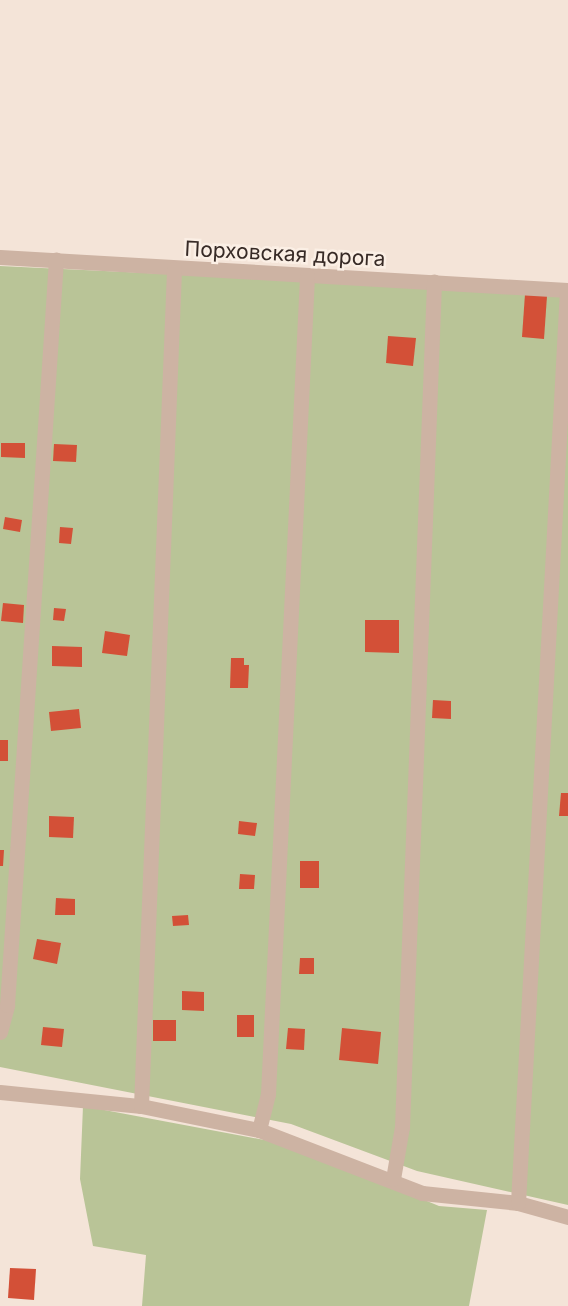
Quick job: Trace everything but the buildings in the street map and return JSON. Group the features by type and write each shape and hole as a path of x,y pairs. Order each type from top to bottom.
{"street":[{"name":"Порховская дорога","path":"0,257 174,270 567,290"},
{"path":"0,1032 7,1005 56,260"},
{"path":"141,1106 174,270"},
{"path":"259,1130 268,1094 307,275"},
{"path":"393,1179 402,1127 434,282"},
{"path":"519,1203 567,290"},
{"path":"0,1092 141,1106 259,1130 393,1179 422,1193 519,1203 568,1217"}],"green space":[{"path":"0,266 568,293 568,1205 417,1171 291,1124 0,1067"},
{"path":"83,1106 291,1145 439,1206 487,1210 469,1306 142,1306 146,1255 93,1246 80,1179"}]}
